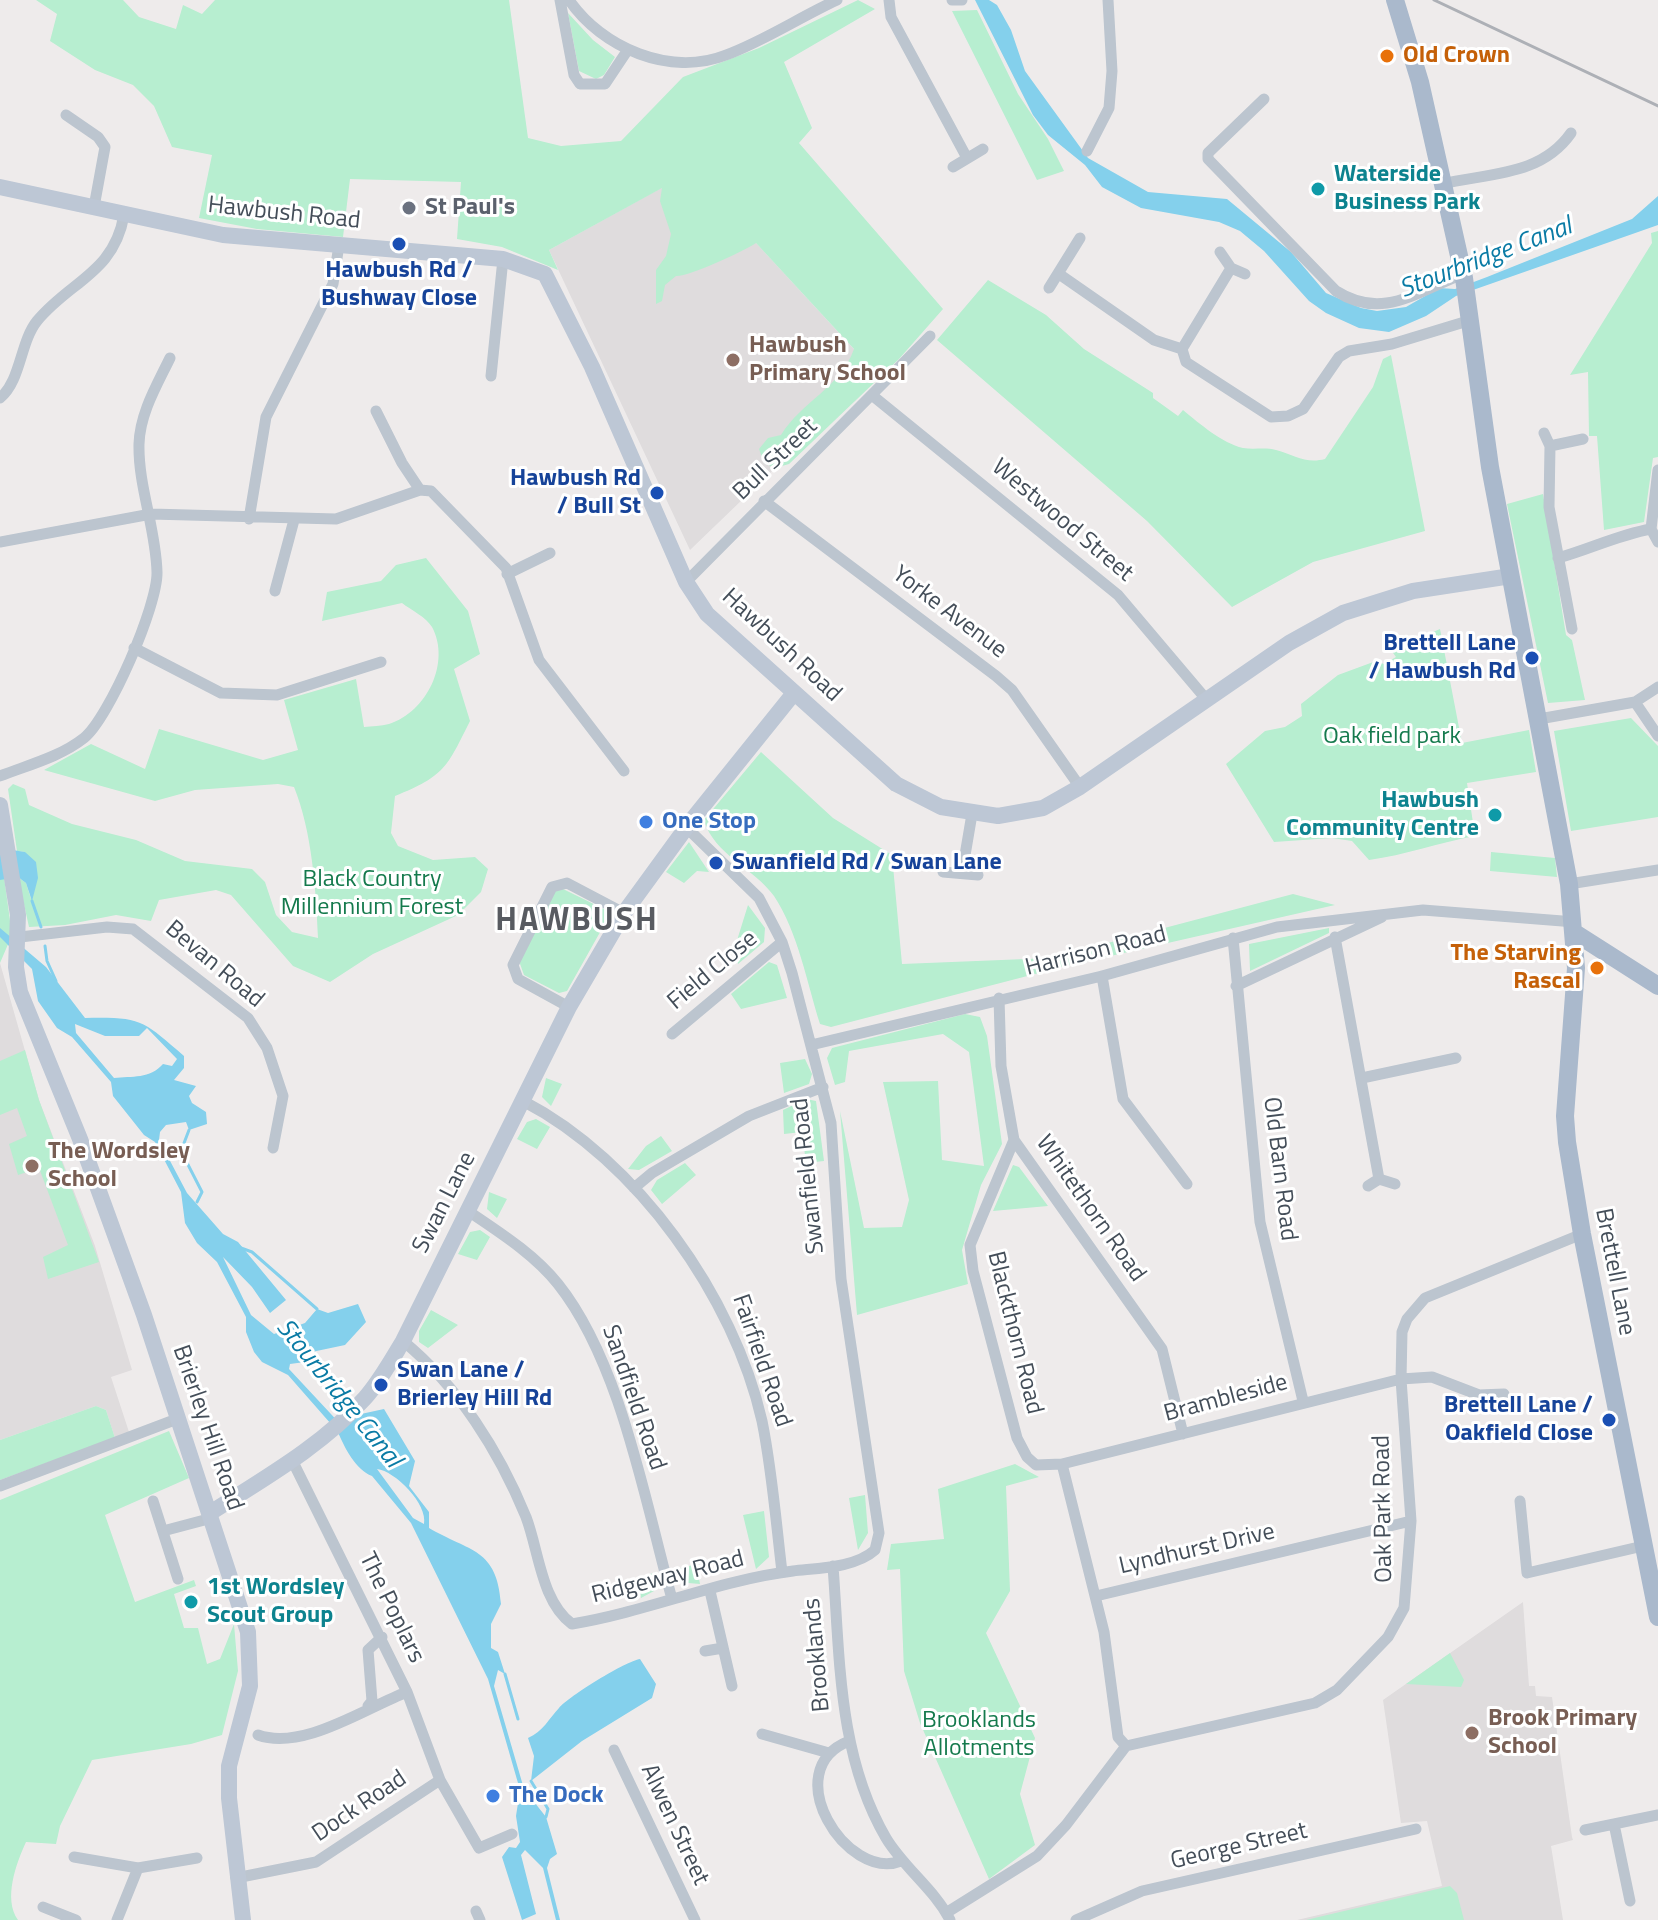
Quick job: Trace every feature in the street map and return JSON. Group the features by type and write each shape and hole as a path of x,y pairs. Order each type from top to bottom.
{"main road":[{"path":"1395,0 1420,82 1464,276"},
{"name":"Brettell Lane","path":"1464,276 1490,467 1575,927 1565,1116 1582,1234 1658,1617"},
{"path":"1575,927 1658,986"}],"street":[{"path":"560,0 574,75 580,84 605,84 627,51"},
{"path":"569,0 579,15 627,51 659,59 694,61 725,56 837,0"},
{"path":"889,0 891,17 967,158"},
{"path":"952,0 962,0"},
{"path":"1087,151 1109,108 1112,71 1108,0"},
{"path":"1264,99 1208,153 1208,159 1336,291 1354,303 1388,305 1464,276"},
{"path":"66,115 98,137 105,147 94,207"},
{"path":"1442,184 1540,163 1559,150 1571,133"},
{"path":"953,167 983,149"},
{"name":"Hawbush Road","path":"0,187 223,235 503,259 535,268 550,279 686,582 707,614 896,784 941,807 998,816 1043,808 1080,787 1289,643 1343,613 1413,591 1511,576"},
{"path":"0,398 10,384 34,325 52,304 105,261 120,235 124,215"},
{"path":"1049,288 1080,238"},
{"path":"249,519 266,417 333,284 339,245"},
{"path":"1220,252 1231,268 1245,274"},
{"path":"491,376 503,259"},
{"path":"1231,268 1182,349 1186,362 1271,417 1288,416 1303,409 1339,357 1349,351 1392,344 1471,320"},
{"path":"1059,274 1154,340 1182,349"},
{"name":"Bull Street","path":"686,582 930,336"},
{"path":"0,776 66,750 86,737 107,707 149,613 157,574 139,442 144,414 170,358"},
{"name":"Westwood Street","path":"873,396 1118,595 1206,699"},
{"path":"376,411 402,463 420,490"},
{"path":"1544,433 1550,446 1549,507 1572,629"},
{"path":"1550,446 1583,439"},
{"path":"1658,470 1651,529 1658,542"},
{"path":"0,542 151,514 336,519 420,490 431,491 507,574 539,660 624,771"},
{"name":"Yorke Avenue","path":"764,501 1012,690 1080,787"},
{"path":"275,591 294,520"},
{"path":"1558,558 1590,548 1616,535 1651,529"},
{"path":"507,574 550,553"},
{"path":"134,648 221,693 277,695 381,662"},
{"path":"1539,719 1635,702 1658,687"},
{"name":"Swan Lane","path":"292,1460 350,1413 377,1383 403,1341 569,1007 624,913 794,693"},
{"path":"1635,702 1658,736"},
{"path":"0,805 20,939"},
{"path":"962,873 972,814"},
{"name":"Swanfield Road","path":"687,828 759,898 782,942 823,1087 831,1123 841,1279 879,1533 875,1550 869,1556"},
{"path":"1569,884 1658,870"},
{"path":"943,872 978,875"},
{"path":"569,1007 518,979 513,965 552,887 567,883 624,913"},
{"name":"Harrison Road","path":"811,1045 1102,976 1233,938 1306,922 1423,910 1575,927"},
{"name":"Harrison Road","path":"1236,986 1394,912"},
{"name":"Bevan Road","path":"20,939 107,927 133,929 248,1018 267,1048 283,1096 273,1148"},
{"path":"1335,937 1379,1179"},
{"name":"Old Barn Road","path":"1233,938 1260,1222 1303,1401"},
{"name":"Brierley Hill Road","path":"20,939 16,967 20,992 80,1139 211,1515 248,1632 250,1686 229,1766 236,1878 243,1920"},
{"name":"Field Close","path":"672,1034 782,942"},
{"path":"1102,976 1123,1099 1187,1184"},
{"name":"Whitethorn Road","path":"999,998 1001,1066 1014,1140 1162,1349 1183,1434"},
{"path":"1362,1078 1456,1058"},
{"path":"634,1188 652,1173 749,1116 823,1087"},
{"name":"Fairfield Road","path":"523,1101 550,1115 634,1188 683,1247 715,1295 729,1325 761,1417 782,1572"},
{"name":"Blackthorn Road","path":"1014,1140 970,1245 973,1271 1021,1449 1036,1465 1062,1464"},
{"path":"1368,1186 1379,1179 1395,1184"},
{"name":"Sandfield Road","path":"468,1211 504,1235 536,1263 556,1282 581,1316 606,1373 672,1599"},
{"name":"Oak Park Road","path":"1126,1746 1315,1703 1330,1696 1388,1637 1404,1608 1411,1521 1401,1379 1402,1332 1407,1319 1425,1298 1582,1234"},
{"name":"Ridgeway Road","path":"403,1341 433,1366 494,1450 526,1518 553,1602 572,1624 609,1618 782,1572 833,1566 869,1556"},
{"name":"Brambleside","path":"1062,1464 1303,1401 1401,1379 1432,1377 1479,1395 1504,1394"},
{"path":"0,1486 177,1419"},
{"path":"163,1531 211,1515 292,1460"},
{"name":"The Poplars","path":"292,1460 382,1637 407,1692 440,1780"},
{"path":"1062,1464 1096,1596"},
{"path":"153,1501 178,1579"},
{"path":"1520,1501 1527,1573 1643,1546"},
{"name":"Lyndhurst Drive","path":"1126,1746 1118,1737 1096,1596 1411,1521"},
{"name":"Brooklands","path":"833,1566 849,1741 872,1809 901,1861 948,1916"},
{"path":"710,1591 732,1686"},
{"path":"368,1706 372,1701 368,1650 382,1637"},
{"path":"705,1651 723,1648"},
{"path":"258,1735 274,1741 326,1729 368,1706 407,1692"},
{"path":"762,1734 829,1753 821,1769 818,1789 827,1823 866,1857 885,1863 901,1861"},
{"name":"Brooklands","path":"829,1753 849,1741"},
{"path":"948,1916 1037,1856 1066,1825 1126,1746"},
{"name":"Alwen Street","path":"614,1750 695,1920"},
{"name":"Dock Road","path":"236,1878 316,1862 440,1780 479,1848 512,1834"},
{"path":"1585,1830 1658,1815"},
{"path":"1614,1824 1630,1901"},
{"name":"George Street","path":"1076,1920 1142,1891 1416,1829"},
{"path":"74,1857 138,1868 197,1858"},
{"path":"117,1920 138,1868"},
{"path":"43,1907 76,1920"}],"shaded area":[{"name":"Hawbush Primary School","path":"697,179 875,372 690,550 549,250 663,187"},
{"name":"The Wordsley School","path":"0,963 39,1100 95,1246 132,1370 111,1377 129,1432 115,1438 106,1410 96,1406 0,1440"},
{"name":"Brook Primary School","path":"1523,1602 1529,1686 1535,1686 1536,1696 1552,1697 1573,1840 1551,1846 1563,1920 1297,1920 1442,1886 1427,1821 1401,1823 1383,1700"}],"green space":[{"path":"36,0 123,0 139,17 176,29 183,5 202,14 215,0 509,0 528,138 561,146 621,141 683,77 759,48 858,0 875,9 784,62 812,128 799,143 943,309 899,359 789,464 775,468 764,463 759,449 768,438 781,435 789,423 840,374 854,349 756,243 703,268 676,276 665,285 662,301 656,304 656,270 666,256 671,234 660,201 662,188 549,250 558,270 502,247 457,239 461,182 350,179 343,237 257,229 199,218 212,155 172,147 154,106 133,85 95,70 50,41 57,14"},
{"path":"977,10 1018,94 1048,139 1064,171 1037,180 952,11"},
{"path":"568,13 593,40 615,57 604,75 596,79 579,71"},
{"path":"1658,231 1658,457 1653,458 1644,522 1604,530 1597,436 1589,436 1588,372 1570,375 1652,243 1651,233"},
{"path":"988,280 1046,315 1084,349 1153,393 1153,398 1178,416 1183,410 1235,446 1272,449 1306,460 1325,459 1373,387 1383,359 1391,355 1425,531 1313,562 1232,607 1147,521 937,340"},
{"path":"1543,494 1566,635 1572,640 1585,700 1548,703 1507,504"},
{"name":"Black Country Millennium Forest","path":"426,558 468,611 480,654 454,669 470,721 449,760 435,776 395,796 391,833 398,846 433,860 475,857 488,869 481,892 458,915 373,954 330,982 293,966 231,895 216,890 159,900 151,921 116,915 65,925 29,927 18,877 26,883 31,899 25,852 17,851 8,789 13,784 25,789 29,805 72,824 136,840 185,861 252,869 265,882 276,915 292,932 318,938 309,841 294,787 278,784 195,790 155,801 44,770 91,744 145,769 159,729 263,760 298,750 284,700 356,679 364,727 389,724 403,718 424,697 437,670 437,641 429,623 402,603 322,621 327,592 381,581 396,565"},
{"name":"Oak field park","path":"1440,629 1462,743 1529,730 1536,772 1467,783 1475,836 1369,860 1352,841 1332,838 1274,842 1226,764 1265,731 1285,727 1302,716 1301,704 1338,675 1376,661 1384,664 1396,657 1391,650"},
{"path":"1631,718 1658,746 1658,817 1571,831 1554,731"},
{"path":"761,752 833,818 892,855 902,964 1051,958 1293,894 1335,905 1062,967 831,1027 820,1024 796,942 774,896 716,843 704,820"},
{"path":"689,842 709,872 697,871 684,883 666,872"},
{"path":"0,848 12,935 0,963"},
{"path":"1491,852 1555,858 1557,877 1490,871"},
{"path":"563,889 606,910 608,918 567,991 559,993 524,975 519,961 555,891"},
{"path":"748,905 765,928 764,942 738,964 734,950"},
{"path":"1329,928 1329,933 1250,971 1249,944"},
{"path":"769,962 777,965 787,998 741,1009 731,994"},
{"path":"965,1014 980,1017 987,1036 1002,1144 981,1185 962,1250 968,1284 857,1315 840,1111 864,1228 902,1227 909,1200 883,1082 938,1081 942,1160 984,1166 969,1052 943,1034 849,1051 845,1082 835,1085 827,1058 832,1048"},
{"path":"25,1050 39,1100 99,1262 48,1279 43,1257 68,1245 39,1168 18,1175 9,1144 27,1136 17,1108 0,1115 0,1061"},
{"path":"805,1059 812,1074 809,1084 784,1093 780,1063"},
{"path":"546,1078 562,1084 551,1106 542,1097"},
{"path":"806,1099 816,1101 824,1161 806,1163 802,1132 784,1134 783,1110"},
{"path":"536,1119 550,1127 537,1149 517,1139 527,1122"},
{"path":"661,1136 672,1151 639,1170 628,1169 646,1146"},
{"path":"685,1163 696,1175 662,1204 651,1190 657,1180"},
{"path":"1013,1165 1019,1167 1048,1206 993,1211"},
{"path":"489,1192 507,1199 497,1218 487,1209"},
{"path":"480,1230 490,1237 477,1260 458,1254 470,1232"},
{"path":"431,1310 458,1325 428,1348 419,1342 419,1331"},
{"path":"96,1406 106,1410 115,1438 0,1480 0,1440"},
{"path":"169,1431 189,1478 105,1515 135,1602 194,1580 196,1586 174,1594 184,1628 198,1628 207,1664 220,1659 234,1624 238,1671 222,1735 191,1744 92,1760 60,1826 56,1844 26,1842 11,1892 18,1920 0,1920 0,1500"},
{"name":"Brooklands Allotments","path":"1015,1464 1039,1477 1006,1486 1010,1591 986,1633 1035,1738 1020,1794 1035,1845 989,1879 920,1723 904,1671 900,1569 887,1570 891,1544 944,1539 938,1489"},
{"path":"865,1495 868,1533 858,1550 849,1498"},
{"path":"764,1511 769,1557 756,1569 743,1515"},
{"path":"696,1564 700,1584 677,1582 671,1571"},
{"path":"656,1572 654,1591 641,1598 637,1579"},
{"path":"1450,1653 1464,1680 1461,1687 1406,1684"},
{"path":"1450,1886 1457,1893 1464,1920 1306,1920"}],"water":[{"path":"975,0 989,0 997,5 1011,30 1025,71 1088,158 1148,192 1227,199 1291,252 1326,293 1361,308 1377,311 1406,307 1439,288 1455,289 1487,277 1632,219 1658,196 1658,225 1456,296 1426,316 1389,332 1359,328 1326,313 1309,301 1264,251 1240,231 1219,222 1141,208 1102,187 1085,165 1048,135 1033,115"},
{"path":"0,848 25,852 36,862 38,878 32,901 26,883 18,877 0,880"},
{"path":"0,928 46,967 85,1018 119,1018 140,1023 159,1035 184,1056 184,1068 174,1080 196,1086 189,1096 192,1103 206,1112 207,1124 189,1130 186,1122 166,1125 160,1132 159,1140 187,1193 223,1234 238,1242 286,1300 270,1313 252,1287 223,1257 251,1315 274,1334 305,1323 317,1309 328,1313 358,1304 366,1322 345,1345 307,1353 305,1362 290,1364 289,1369 344,1428 361,1414 384,1409 415,1461 409,1486 429,1512 429,1528 479,1554 494,1572 501,1604 491,1624 491,1648 498,1652 505,1674 498,1670 494,1686 524,1789 546,1817 557,1854 550,1859 547,1868 560,1920 556,1920 543,1868 525,1850 521,1855 536,1914 522,1920 502,1857 509,1847 516,1848 520,1842 516,1816 520,1790 488,1679 411,1523 372,1476 356,1463 338,1432 288,1375 262,1362 254,1352 246,1332 246,1317 217,1262 197,1243 185,1223 181,1192 155,1142 144,1135 113,1096 111,1082 72,1037 57,1028 38,1001 32,969 0,937","holes":["75,1024 105,1036 139,1036 147,1028 177,1059 172,1066 163,1064 147,1074 114,1078 76,1033","377,1469 401,1482 416,1498 424,1524 413,1518"]},
{"path":"640,1659 656,1684 652,1698 582,1741 531,1781 534,1756 528,1738 574,1696 611,1672"}],"waterway":[{"path":"32,901 41,927"},
{"path":"45,946 47,961 56,981"},
{"path":"189,1130 181,1151 202,1192 197,1202"},
{"path":"241,1248 252,1252 317,1309"},
{"path":"505,1674 518,1719"},
{"path":"531,1781 548,1809 546,1817"}],"railway":[{"path":"1434,0 1658,106"}],"place":[{"name":"Old Crown","path":"1387,56"},
{"name":"Waterside Business Park","path":"1318,189"},
{"name":"St Paul's","path":"409,208"},
{"name":"Hawbush Rd / Bushway Close","path":"399,244"},
{"name":"Hawbush Primary School","path":"733,360"},
{"name":"Hawbush Rd / Bull St","path":"657,493"},
{"name":"Brettell Lane / Hawbush Rd","path":"1532,658"},
{"name":"Hawbush Community Centre","path":"1495,815"},
{"name":"One Stop","path":"646,822"},
{"name":"Swanfield Rd / Swan Lane","path":"716,863"},
{"name":"The Starving Rascal","path":"1597,968"},
{"name":"The Wordsley School","path":"32,1166"},
{"name":"Swan Lane / Brierley Hill Rd","path":"381,1385"},
{"name":"Brettell Lane / Oakfield Close","path":"1609,1420"},
{"name":"1st Wordsley Scout Group","path":"191,1602"},
{"name":"Brook Primary School","path":"1472,1733"},
{"name":"The Dock","path":"493,1796"}],"district":[{"name":"HAWBUSH","path":"577,922"}],"water label":[{"name":"Stourbridge Canal","path":"1486,259"},
{"name":"Stourbridge Canal","path":"338,1394"}]}
